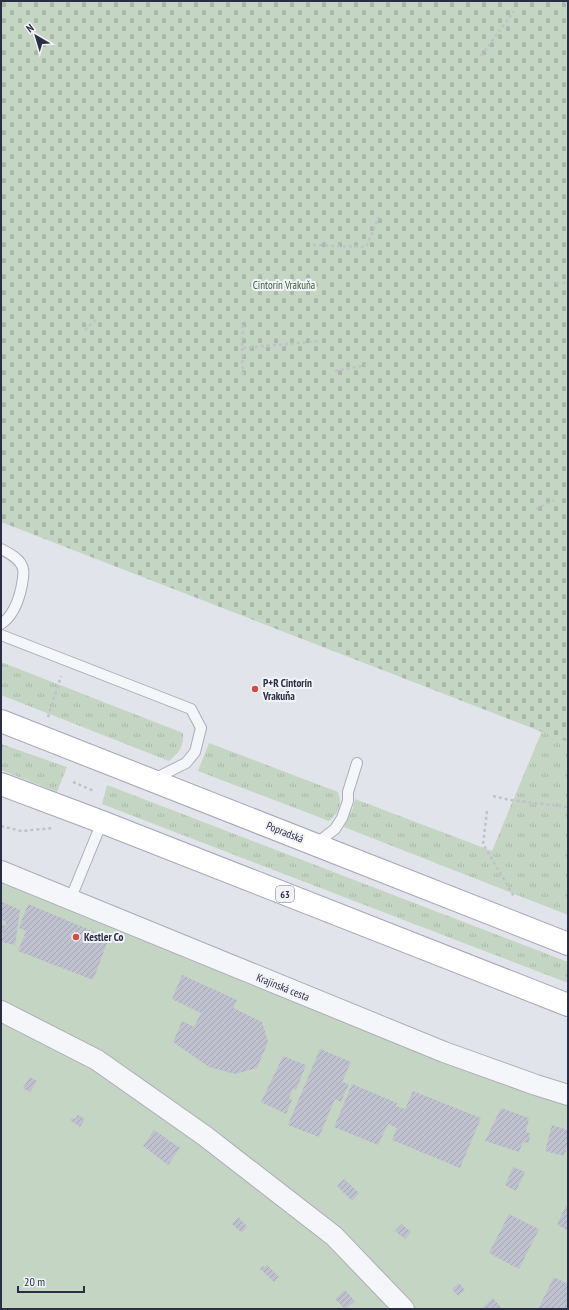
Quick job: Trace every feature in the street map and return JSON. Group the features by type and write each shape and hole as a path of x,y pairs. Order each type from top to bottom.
{"main road":[{"name":"Popradská","path":"1,721 568,944"},
{"name":"63","path":"1,784 102,822 568,1005"}],"street":[{"name":"Krajinská cesta","path":"1,871 444,1052 568,1095"},
{"path":"1,1011 97,1060 205,1136 334,1236 404,1309"}],"lane":[{"path":"1,549 12,554 24,569 20,598 12,613 1,624"},
{"path":"1,635 191,709 201,728 194,752 186,763 152,780"},
{"path":"316,844 335,829 342,818 346,808 348,792 357,763"},
{"path":"70,900 102,822"}],"path":[{"path":"481,56 514,12"},
{"path":"313,244 366,247 379,217"},
{"path":"556,283 568,283"},
{"path":"85,330 98,318"},
{"path":"243,325 243,377"},
{"path":"242,348 320,342"},
{"path":"335,371 366,365"},
{"path":"536,509 554,500"},
{"path":"47,717 60,679"},
{"path":"73,782 94,791"},
{"path":"493,796 510,800 568,807"},
{"path":"487,811 483,844 515,898"},
{"path":"1,826 21,832 56,828"}],"green space":[{"name":"Cintorín Vrakuňa","path":"1,1 568,1 568,742 1,522"},
{"path":"1,662 183,733 182,746 176,755 169,761 1,695"},
{"path":"542,731 568,742 568,915 344,827 353,808 355,799 492,851"},
{"path":"209,743 338,792 340,805 338,811 329,821 198,771"},
{"path":"1,744 67,767 57,792 1,770"},
{"path":"107,785 568,962 568,983 102,804"},
{"path":"1,879 459,1068 568,1105 568,1309 1,1309"}],"building":[{"path":"2,902 20,910 15,945 1,942 3,933 1,932 1,924 6,926 6,922 1,919"},
{"path":"28,904 109,938 93,980 18,951 26,931 19,928"},
{"path":"182,975 237,1000 233,1008 262,1022 268,1042 257,1068 235,1074 209,1067 173,1042 182,1021 194,1027 201,1013 172,999"},
{"path":"320,1049 351,1062 342,1082 349,1084 341,1102 335,1099 319,1137 288,1125"},
{"path":"283,1056 306,1065 296,1090 293,1089 289,1098 292,1100 286,1114 261,1102"},
{"path":"30,1077 37,1081 30,1092 23,1088"},
{"path":"352,1084 397,1103 396,1106 405,1109 413,1091 481,1118 460,1168 392,1140 397,1128 388,1124 378,1145 334,1127"},
{"path":"501,1108 529,1118 526,1132 530,1133 529,1143 523,1142 519,1152 485,1141"},
{"path":"78,1115 85,1119 80,1127 70,1120 72,1118 75,1119"},
{"path":"552,1125 568,1130 568,1141 564,1156 545,1151"},
{"path":"154,1130 180,1148 168,1165 143,1146"},
{"path":"513,1167 525,1172 516,1191 505,1185"},
{"path":"344,1179 359,1193 352,1201 337,1186"},
{"path":"568,1204 568,1231 557,1224"},
{"path":"509,1214 539,1229 519,1269 489,1253"},
{"path":"238,1217 247,1226 242,1233 232,1224"},
{"path":"402,1224 411,1232 405,1239 395,1231"},
{"path":"267,1265 279,1277 274,1282 260,1269"},
{"path":"554,1277 568,1284 568,1309 538,1309"},
{"path":"459,1283 465,1290 458,1296 452,1289"},
{"path":"345,1290 355,1301 346,1309 335,1299"},
{"path":"493,1298 502,1309 481,1309"}],"place":[{"name":"P+R Cintorín Vrakuňa","path":"255,689"},
{"name":"Kestler Co","path":"76,937"}]}
